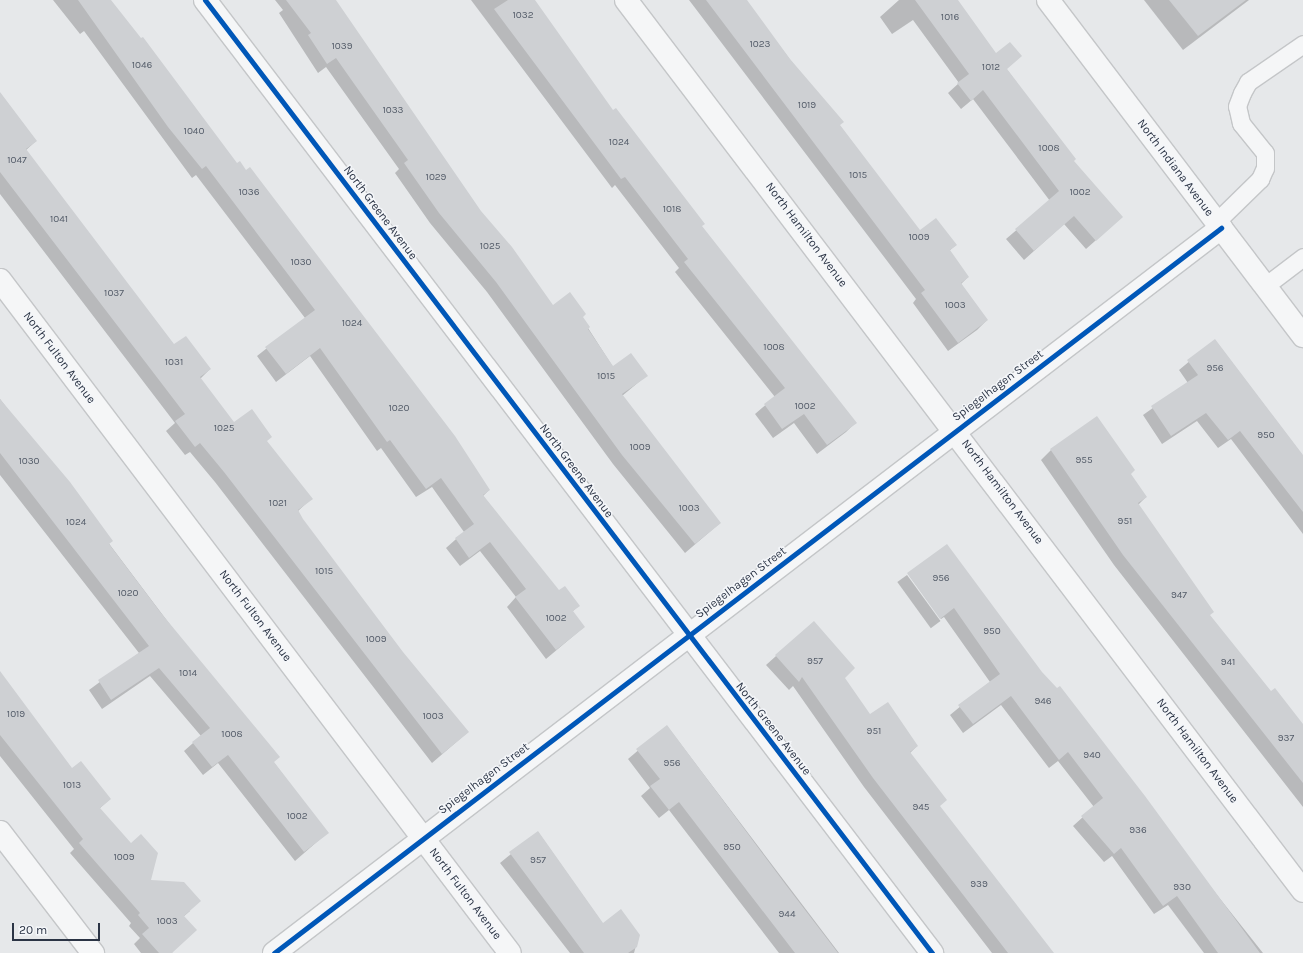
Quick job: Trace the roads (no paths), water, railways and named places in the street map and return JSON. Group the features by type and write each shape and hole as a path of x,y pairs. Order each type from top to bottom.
{"street":[{"name":"North Greene Avenue","path":"206,0 932,953"},
{"name":"North Hamilton Avenue","path":"626,0 1303,890"},
{"name":"North Indiana Avenue","path":"1048,0 1303,336"},
{"name":"Spiegelhagen Street","path":"274,953 955,431 1218,225"},
{"name":"North Fulton Avenue","path":"0,280 510,953"},
{"path":"0,832 93,953"}],"lane":[{"path":"1218,225 1260,179 1265,168 1264,153 1241,123 1237,106 1242,93 1248,82 1303,44"},
{"path":"1264,286 1303,257"}]}
